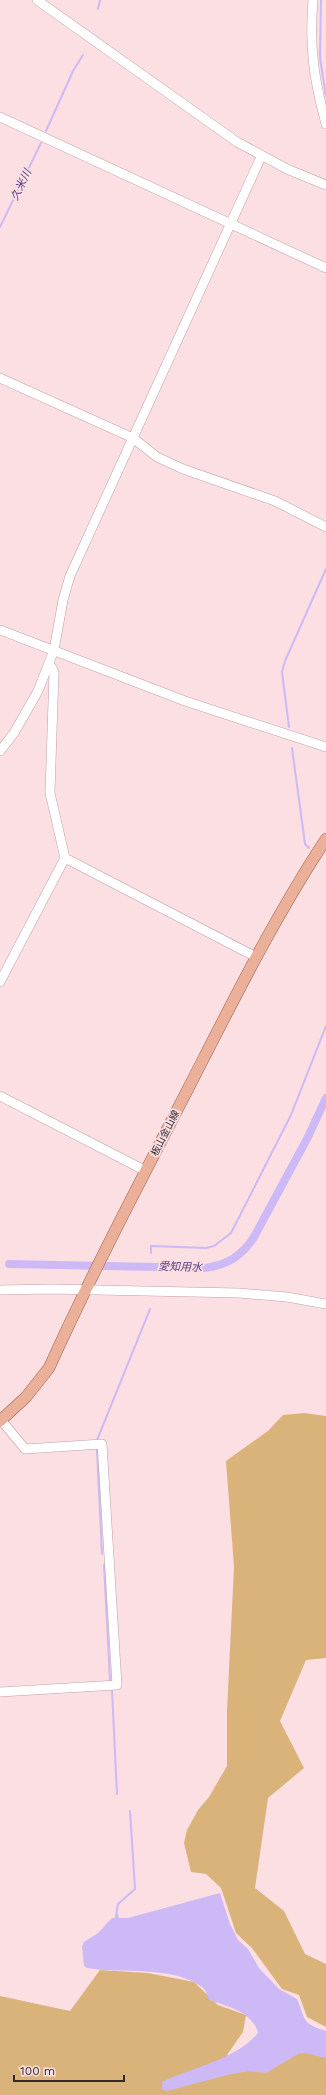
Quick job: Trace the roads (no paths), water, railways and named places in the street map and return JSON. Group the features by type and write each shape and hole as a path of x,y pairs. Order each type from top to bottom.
{"main road":[{"name":"板山金山線","path":"0,1420 26,1397 49,1368 86,1290 256,957 289,899 326,839"}],"street":[{"path":"37,0 194,113 261,157 326,185"},
{"path":"313,0 311,36 313,69 326,124"},
{"path":"0,117 326,268"},
{"path":"0,751 14,733 38,691 54,650 63,600 70,576 232,224 261,157"},
{"path":"0,378 133,438 157,457 183,469 275,501 326,527"},
{"path":"0,630 185,701 326,747"},
{"path":"0,982 64,858 50,792 54,672 49,663"},
{"path":"64,858 256,957"},
{"path":"0,1096 146,1171"},
{"path":"0,1290 48,1289 239,1293 287,1297 326,1304"},
{"path":"0,1420 24,1449 102,1444 118,1685 0,1692"}],"waterway":[{"name":"久米川","path":"98,9 100,0"},
{"path":"321,0 320,58 326,96"},
{"name":"久米川","path":"46,131 73,71 83,55"},
{"name":"久米川","path":"0,227 41,143"},
{"path":"289,727 282,672 285,661 326,569"},
{"path":"292,748 305,844 309,848"},
{"path":"151,1253 151,1246 206,1248 214,1246 231,1233 291,1115 326,1026"},
{"name":"愛知用水","path":"9,1264 205,1268 227,1262 239,1254 254,1237 308,1137 326,1098"},
{"path":"97,1440 150,1309"},
{"path":"97,1450 102,1554"},
{"path":"104,1565 110,1680"},
{"path":"112,1690 117,1794"},
{"path":"116,1916 118,1904 135,1889 130,1811"}]}
